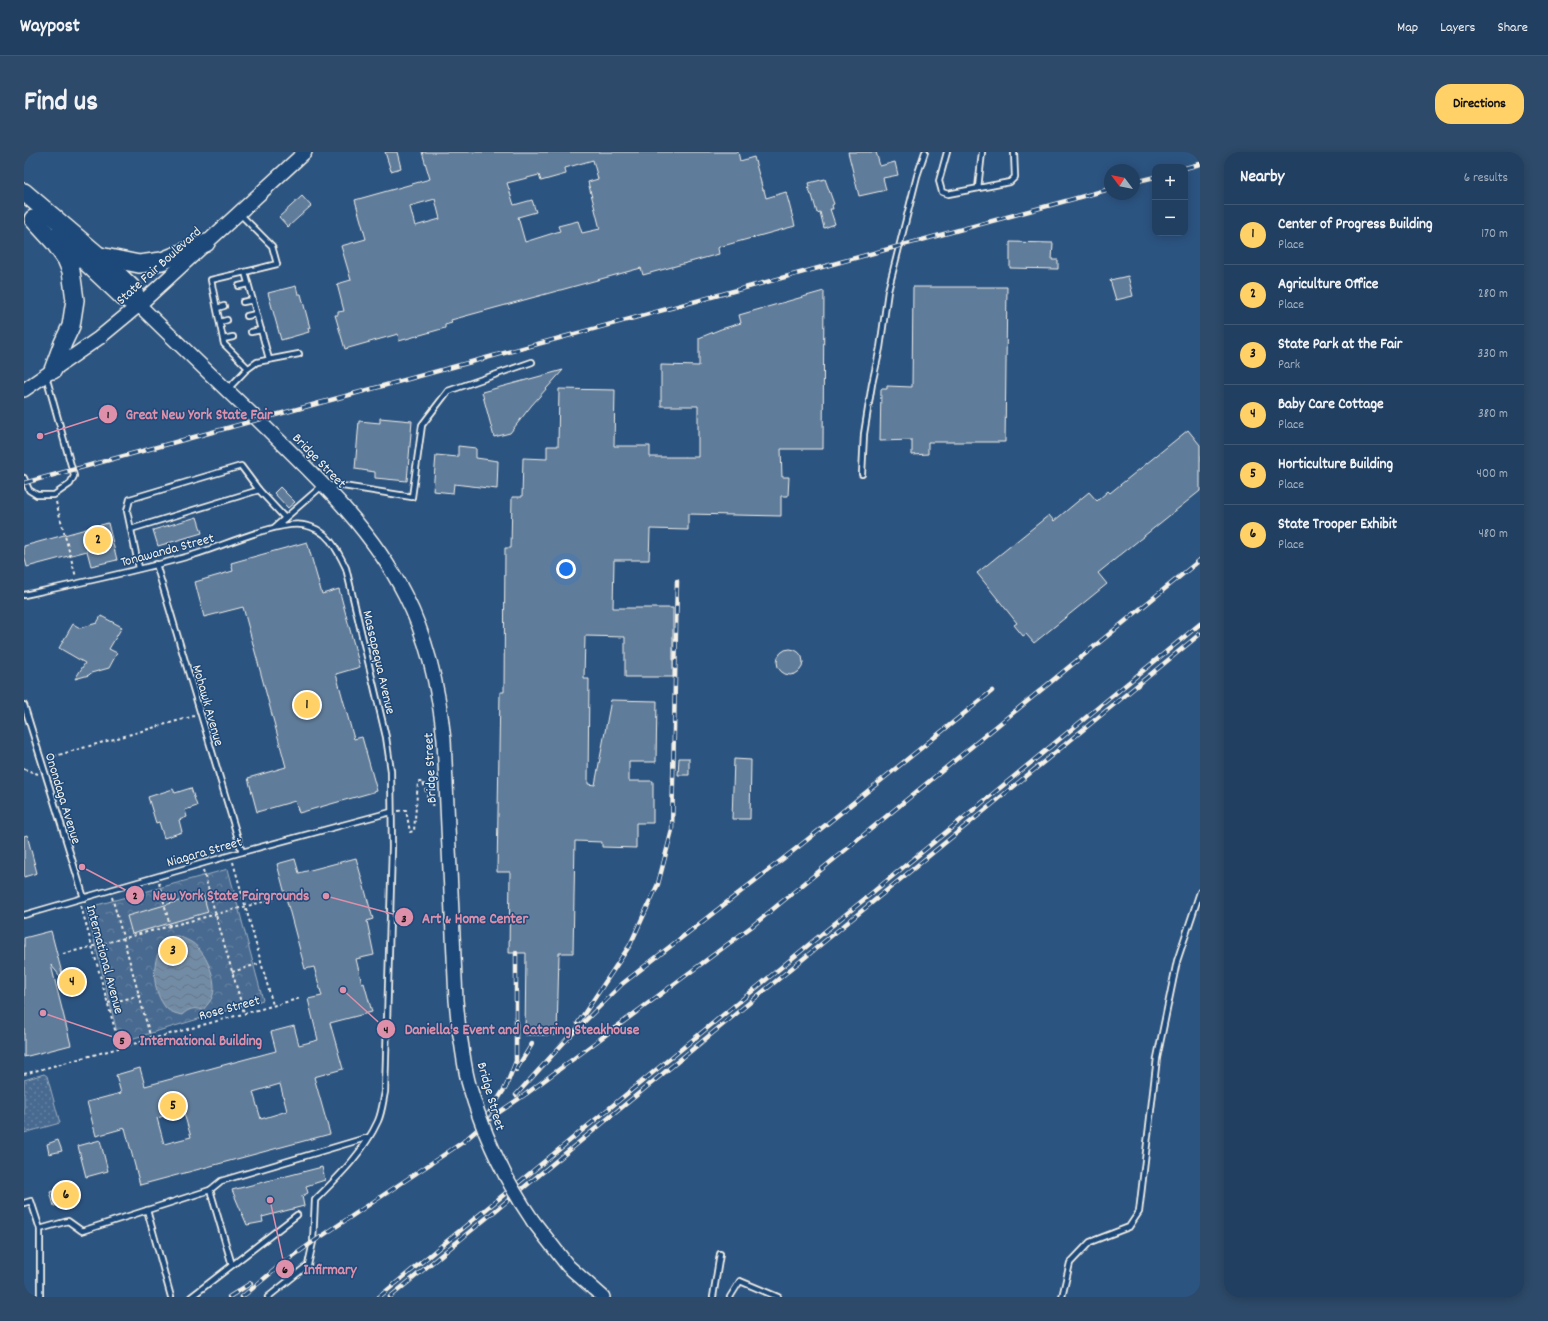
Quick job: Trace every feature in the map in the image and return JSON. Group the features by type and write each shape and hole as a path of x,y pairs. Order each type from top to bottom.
{"highway":[{"path":"24,192 99,256 133,289 138,305"},
{"path":"28,216 70,246 123,297 138,305"},
{"path":"28,216 54,242 66,259 71,271 75,300 71,326 49,373"},
{"path":"99,256 139,264 162,261 206,243"}],"main road":[{"name":"State Fair Boulevard","path":"24,390 99,338 138,305 305,152"},
{"name":"Bridge Street","path":"138,305 289,450 348,511 381,552 405,595 419,625 441,707 444,740 456,1000 459,1030 469,1086 485,1133 515,1194 533,1221 568,1266 603,1297"}],"lane":[{"path":"862,474 864,434 872,384 880,348 888,291 917,176 925,152"},
{"path":"947,152 939,181 942,192 948,194 1010,182 1015,177 1014,152"},
{"path":"978,188 982,152"},
{"path":"239,213 272,246 277,264 211,280 224,344 248,368"},
{"path":"245,272 269,359"},
{"path":"239,286 248,284"},
{"path":"214,292 220,291"},
{"path":"243,302 253,300"},
{"path":"217,308 224,306"},
{"path":"247,316 256,314"},
{"path":"220,322 227,320"},
{"path":"251,332 261,330"},
{"path":"223,339 233,337"},
{"path":"227,390 248,368 257,362 299,354"},
{"path":"273,528 323,485 343,486 412,496 422,425 448,391 532,362"},
{"path":"24,478 29,490 37,495 54,495 70,484 74,476 49,373"},
{"path":"140,568 127,511 130,499 242,466 259,490 285,518"},
{"path":"131,529 259,490"},
{"name":"Tonawanda Street","path":"24,595 193,555 273,528 294,524 304,525 315,529"},
{"name":"Massapequa Avenue","path":"268,1297 308,1265 313,1242 315,1200 335,1180 369,1137 378,1120 385,1092 392,846 391,771 386,737 346,568 334,545 328,538 315,529"},
{"name":"Mohawk Avenue","path":"156,564 242,852"},
{"name":"Onondaga Avenue","path":"24,706 81,898"},
{"name":"Niagara Street","path":"24,915 231,855 391,812"},
{"path":"1062,1297 1070,1263 1090,1242 1129,1227 1138,1212 1157,1058 1178,961 1200,892"},
{"path":"40,1229 68,1221 82,1231 210,1190 221,1181 369,1137"},
{"path":"210,1190 232,1265"},
{"path":"24,1203 31,1201 40,1229 40,1297"},
{"path":"147,1210 171,1297"},
{"path":"191,1297 297,1214"},
{"path":"713,1297 720,1254"},
{"path":"730,1297 740,1281 778,1297"}],"path":[{"path":"54,495 78,583"},
{"path":"41,760 200,715"},
{"path":"24,769 46,777"},
{"path":"391,812 406,810 410,832 414,831 418,782 423,782 430,806 447,803"},
{"path":"231,855 273,1005"},
{"path":"201,864 244,1014"},
{"path":"157,876 170,926"},
{"path":"110,890 151,1039"},
{"name":"International Avenue","path":"81,898 92,947 120,1048"},
{"path":"64,954 278,898"},
{"path":"232,972 262,963"},
{"path":"108,1003 139,996"},
{"name":"Rose Street","path":"24,1074 301,998"}],"green space":[{"path":"228,869 263,1000 124,1041 118,1036 86,908"},
{"path":"44,1074 47,1076 60,1123 24,1133 24,1080"}],"water":[{"path":"178,936 195,944 202,953 211,970 214,983 213,995 203,1010 191,1009 182,1015 172,1012 166,1008 158,995 155,979 155,964 162,946 169,937"}],"building":[{"path":"385,152 397,152 401,168 391,171"},
{"path":"422,152 738,152 740,161 754,157 766,198 786,192 795,226 719,247 719,254 643,275 641,268 451,320 452,323 445,325 445,328 399,341 398,334 345,349 335,315 338,315 338,312 344,311 337,284 351,280 341,246 366,239 355,200 430,179","holes":["593,160 598,179 588,182 600,229 582,233 578,221 558,226 560,231 525,242 518,217 536,212 532,200 514,205 507,183 539,175 541,181 566,174 565,168","435,199 440,219 415,226 410,206"]},
{"path":"848,152 876,152 880,166 895,162 898,175 883,178 886,190 859,196"},
{"path":"825,179 834,204 832,205 833,209 830,209 835,224 824,228 820,212 817,213 808,187 810,187 809,183"},
{"path":"302,196 311,206 288,227 279,217"},
{"path":"1010,242 1053,243 1052,260 1058,260 1058,269 1010,268"},
{"path":"1128,276 1133,296 1116,300 1110,280"},
{"path":"296,286 298,294 301,294 310,328 308,328 309,332 281,340 268,293"},
{"path":"913,287 1007,287 1005,442 928,442 928,454 912,455 912,440 880,441 881,389 887,389 887,386 912,387"},
{"path":"824,291 823,449 781,449 782,477 789,477 788,496 781,496 781,516 688,514 688,530 650,529 649,560 614,560 613,608 673,608 673,677 625,677 625,637 585,636 584,679 589,679 588,784 595,785 611,700 657,701 656,762 629,762 629,781 653,781 653,823 636,823 636,848 602,847 602,842 575,841 573,953 559,953 557,1035 525,1035 526,953 509,953 510,872 497,872 500,692 504,692 505,548 511,548 512,497 522,497 523,458 547,459 547,446 558,446 559,389 615,390 614,446 650,446 650,457 698,457 698,406 661,406 661,365 699,366 699,338 741,323 739,315"},
{"path":"563,370 531,406 510,433 494,437 482,392"},
{"path":"380,418 412,421 407,481 375,478 375,472 355,469 359,421 380,423"},
{"path":"1188,430 1200,445 1200,491 1098,573 1107,584 1034,643 1026,634 1023,636 1014,625 1017,623 977,573 1049,515 1054,521 1089,492 1097,501 1108,491 1110,493"},
{"path":"458,446 476,448 476,458 498,461 497,489 454,484 453,493 433,491 436,455 458,457"},
{"path":"280,487 295,502 288,508 274,493"},
{"path":"197,517 202,533 158,546 153,530"},
{"path":"108,523 117,560 91,566 87,551 27,567 24,555 24,546"},
{"path":"307,542 322,594 339,589 360,667 336,674 354,739 362,737 377,791 299,813 295,801 257,812 248,778 286,767 243,607 204,617 195,582 233,571 231,563"},
{"path":"101,616 122,627 109,649 117,653 109,668 75,679 85,663 59,648 73,624 80,628 97,623"},
{"path":"790,649 799,653 803,662 799,671 790,675 781,671 777,662 781,653"},
{"path":"679,758 689,758 689,775 678,775"},
{"path":"734,759 751,760 750,819 732,819"},
{"path":"191,788 197,806 185,810 187,817 179,820 182,832 164,838 159,822 156,823 148,797 173,789 175,793"},
{"path":"27,835 37,873 24,877 24,836"},
{"path":"356,858 373,919 367,921 374,955 356,959 362,984 364,983 372,1012 330,1023 343,1069 314,1077 330,1134 140,1185 125,1128 96,1136 87,1102 121,1093 116,1075 140,1068 145,1086 276,1051 271,1032 294,1026 299,1045 318,1040 308,999 322,996 314,967 305,969 277,864 295,859 299,873","holes":["280,1084 287,1111 261,1119 253,1092","183,1110 191,1137 164,1144 157,1118"]},
{"path":"203,894 208,912 132,934 127,916"},
{"path":"51,931 64,981 51,965 71,1045 24,1057 24,938"},
{"path":"58,1140 62,1151 49,1154 47,1144"},
{"path":"100,1140 108,1171 86,1177 78,1146"},
{"path":"322,1167 325,1180 306,1186 308,1193 302,1196 304,1206 262,1217 263,1222 247,1225 232,1190"},
{"path":"74,1185 79,1200 54,1206 50,1192"}],"railway":[{"path":"1188,167 1200,164"},
{"path":"1140,181 1152,178"},
{"path":"24,483 1104,191"},
{"path":"242,1297 283,1263 463,1142 492,1117 526,1094 751,927 1200,560"},
{"path":"578,1023 630,945 658,884 672,830 677,581"},
{"path":"379,1297 1200,624"},
{"path":"390,1297 1200,634"},
{"path":"516,1095 567,1039 622,984 802,844 992,691"},
{"path":"505,1089 516,1061 516,953"},
{"path":"516,1070 532,1044"},
{"path":"483,1119 489,1113 507,1085"},
{"path":"229,1297 251,1283"}],"place":[{"name":"Great New York State Fair","path":"40,436"},
{"name":"Agriculture Office","path":"98,540"},
{"name":"Center of Progress Building","path":"307,705"},
{"name":"New York State Fairgrounds","path":"82,867"},
{"name":"Art & Home Center","path":"326,896"},
{"name":"State Park at the Fair","path":"173,951"},
{"name":"Baby Care Cottage","path":"72,982"},
{"name":"Daniella's Event and Catering Steakhouse","path":"343,990"},
{"name":"International Building","path":"43,1013"},
{"name":"Horticulture Building","path":"173,1106"},
{"name":"State Trooper Exhibit","path":"66,1195"},
{"name":"Infirmary","path":"270,1200"}]}
